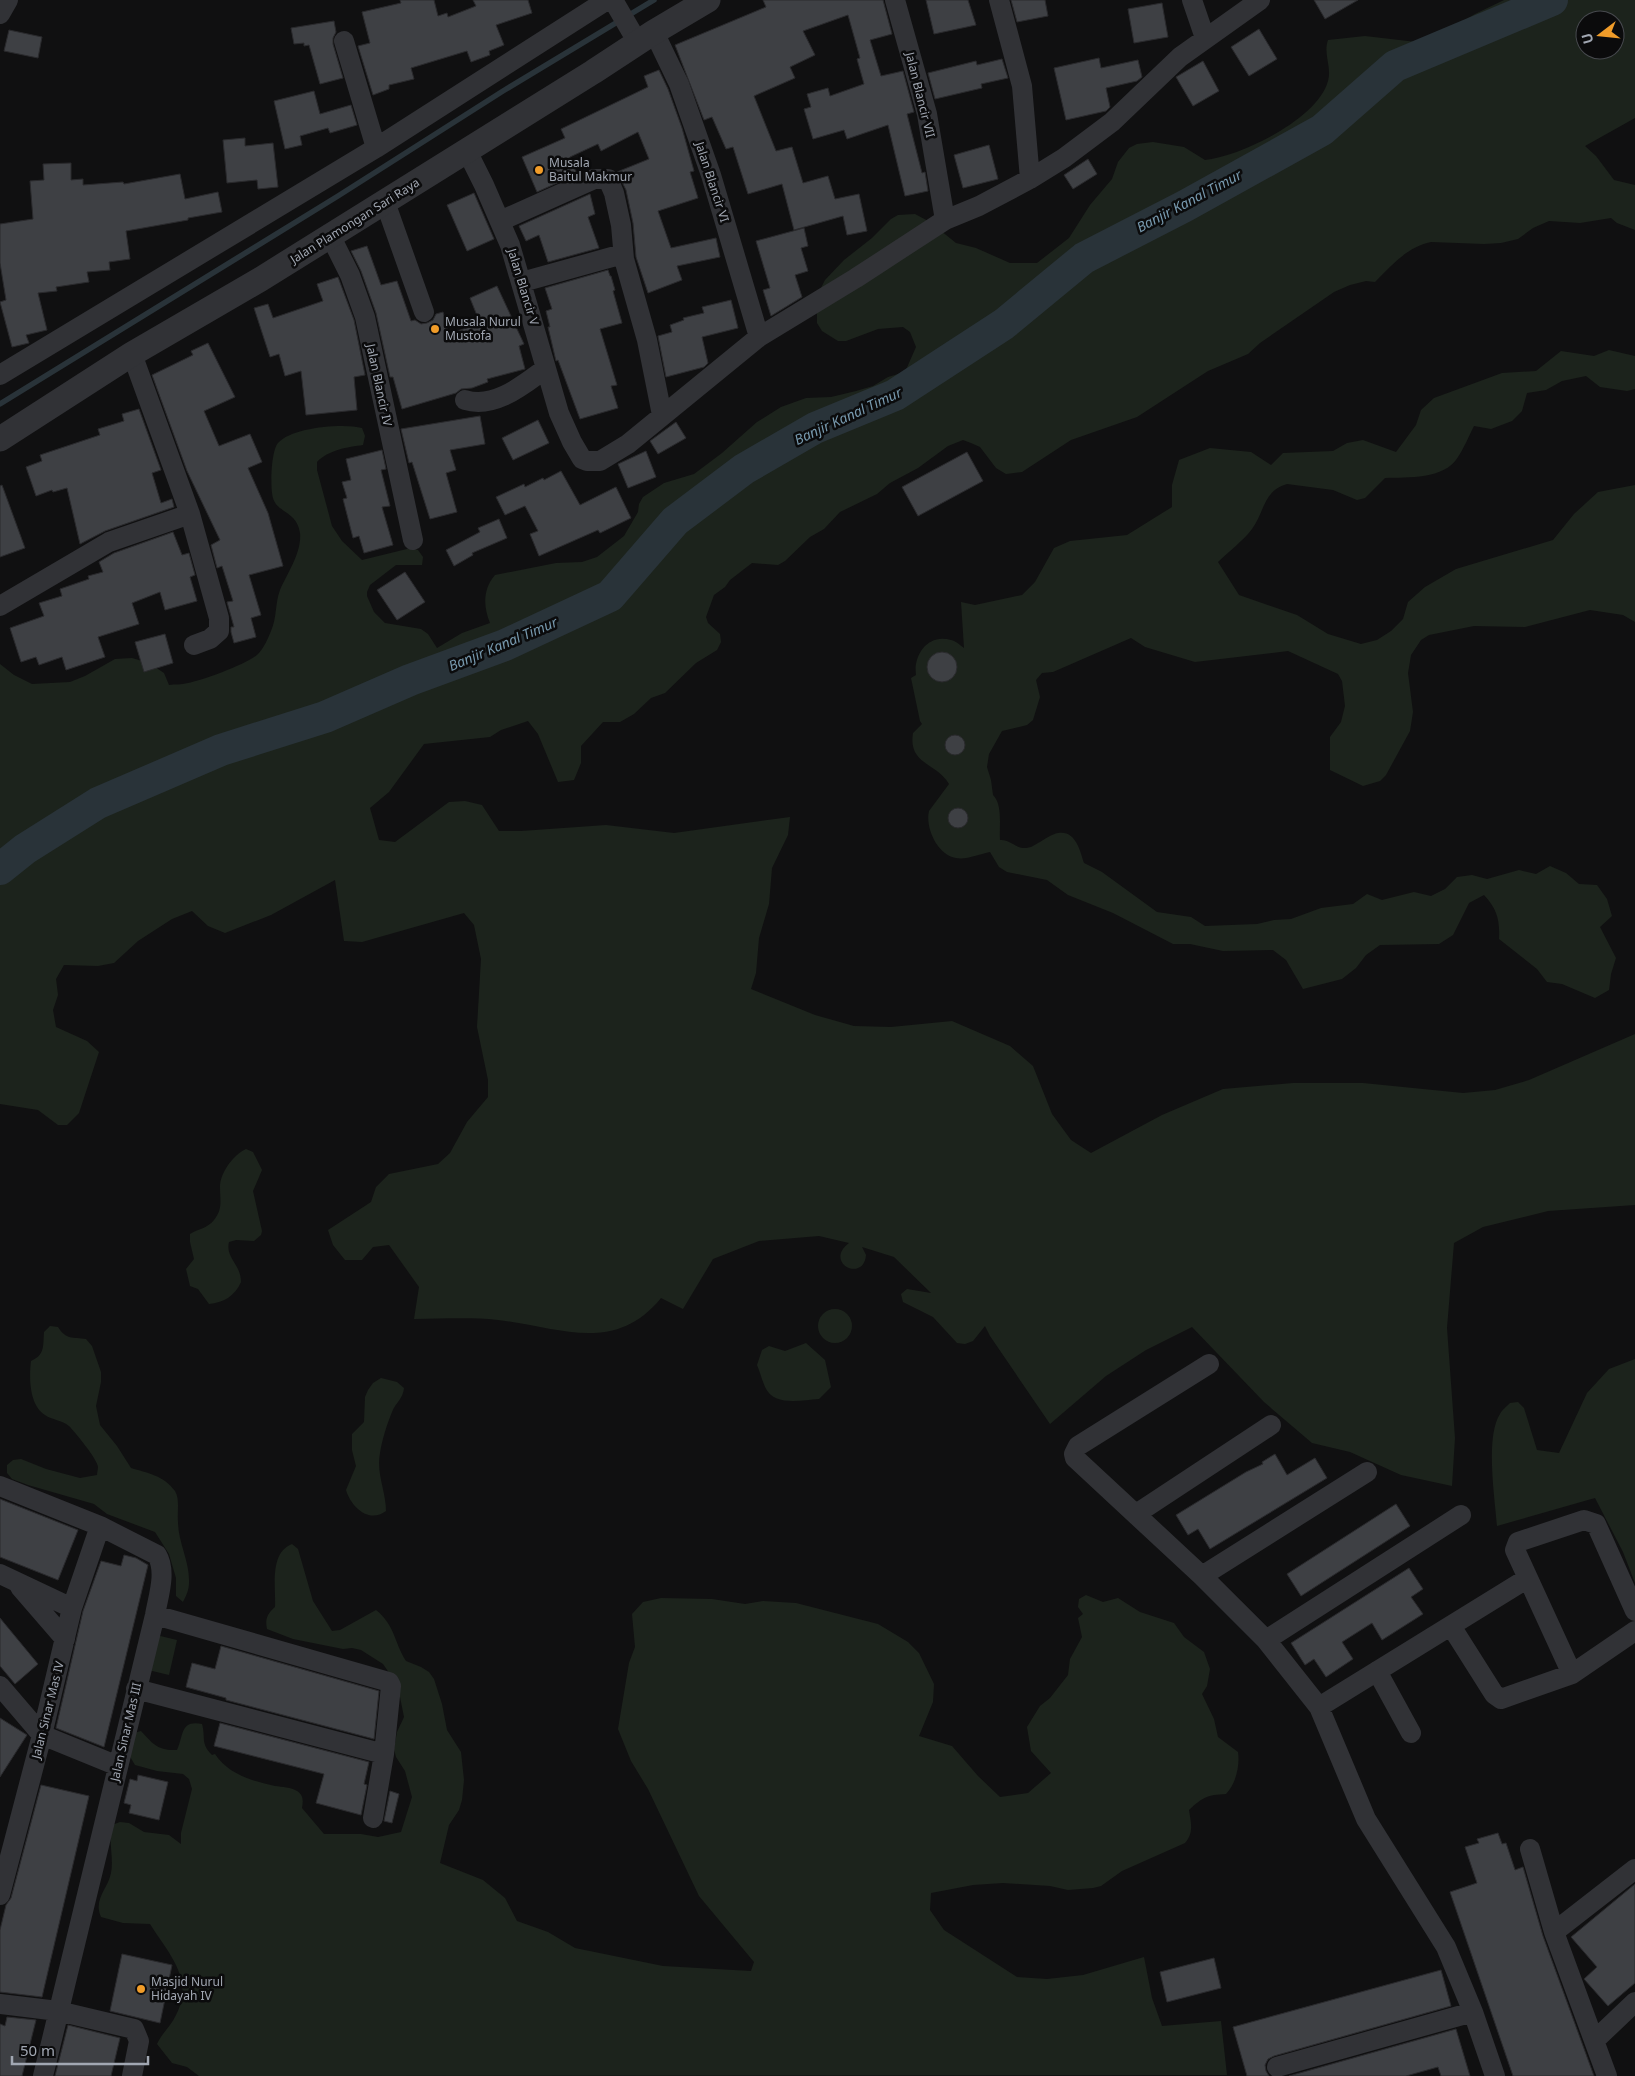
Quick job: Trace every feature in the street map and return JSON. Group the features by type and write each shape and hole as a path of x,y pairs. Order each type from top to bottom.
{"street":[{"path":"0,14 8,0"},
{"name":"Jalan Plamongan Sari Raya","path":"0,439 132,354 261,279 467,151 642,36 708,0"},
{"name":"Jalan Blancir VII","path":"895,0 927,114 945,220"},
{"path":"999,0 1022,86 1030,179"},
{"path":"1192,0 1205,38"},
{"path":"500,221 594,179 608,179 614,193 621,225 624,259 647,340 662,414 759,337 856,278 945,220 979,206 1030,179 1064,158 1112,122 1170,66 1205,38 1260,0"},
{"path":"0,375 376,148 606,3"},
{"name":"Jalan Blancir VI","path":"606,3 642,36 679,84 711,175 759,337"},
{"path":"344,41 376,148"},
{"name":"Jalan Blancir V","path":"467,151 510,246 559,413 579,455 587,462 609,456 628,444 662,414"},
{"path":"385,202 424,312"},
{"name":"Jalan Blancir IV","path":"330,236 350,275 365,317 413,540"},
{"path":"522,282 619,255 624,259"},
{"path":"132,354 190,514 219,618 218,631 210,639 194,645"},
{"path":"465,400 480,402 498,398 518,389 545,369"},
{"path":"0,606 109,542 190,514"},
{"path":"1209,1364 1075,1450 1075,1458 1202,1576 1266,1640 1319,1707 1366,1819 1446,1947 1473,2012 1495,2076"},
{"path":"1136,1514 1271,1426"},
{"path":"1202,1576 1367,1472"},
{"name":"Jalan Sinar Mas III","path":"0,1486 100,1526 157,1555 161,1562 162,1570 155,1615 43,2076"},
{"path":"1266,1640 1461,1514"},
{"path":"1572,1674 1515,1550 1518,1542 1584,1520 1591,1521 1596,1524 1635,1612"},
{"name":"Jalan Sinar Mas IV","path":"0,1896 42,1735 72,1608 100,1526"},
{"path":"8,1578 72,1608"},
{"path":"8,1578 65,1638"},
{"path":"1319,1707 1528,1578"},
{"path":"155,1615 389,1682 391,1686 384,1754 372,1818"},
{"path":"1451,1626 1497,1697 1506,1698 1572,1674 1635,1631"},
{"path":"1377,1671 1411,1733"},
{"path":"136,1689 384,1754"},
{"path":"3,1698 42,1735 118,1766"},
{"path":"1530,1849 1554,1932 1607,2076"},
{"path":"1554,1932 1635,1869"},
{"path":"1594,2040 1635,2002"},
{"path":"0,2004 58,2011 134,2029 139,2040 132,2076"},
{"path":"1277,2066 1473,2012"}],"shaded area":[{"path":"1504,0 1635,0 1635,118 1585,146 1596,156 1614,180 1635,185 1635,230 1617,223 1611,218 1580,223 1549,221 1533,228 1518,239 1501,243 1431,242 1422,244 1407,252 1375,282 1366,281 1334,292 1260,343 1248,354 1208,371 1137,417 1071,440 1022,472 1006,474 996,468 980,447 963,440 948,446 918,468 890,483 877,494 840,512 824,529 810,537 785,561 778,565 752,563 730,580 725,587 714,595 706,617 708,623 720,634 721,642 717,650 696,663 665,693 651,698 634,714 620,722 603,722 581,746 581,763 574,780 558,782 538,734 528,721 501,730 490,737 424,744 389,792 370,808 379,840 395,842 449,802 465,801 482,805 499,831 606,825 674,833 790,817 788,835 772,868 769,904 759,938 756,973 751,989 815,1015 854,1026 891,1027 952,1021 1010,1046 1033,1066 1052,1114 1071,1140 1091,1153 1162,1115 1223,1089 1293,1083 1363,1083 1463,1093 1495,1090 1529,1080 1635,1034 1635,1205 1548,1211 1483,1227 1454,1243 1447,1328 1455,1438 1452,1486 1401,1475 1350,1452 1312,1443 1264,1402 1192,1327 1146,1350 1106,1376 1050,1424 985,1326 973,1341 965,1344 957,1343 933,1317 903,1302 901,1294 907,1289 931,1293 894,1257 862,1247 866,1255 864,1263 859,1268 853,1269 842,1263 840,1257 842,1250 849,1243 819,1236 759,1241 713,1259 683,1309 661,1298 643,1316 625,1326 605,1332 564,1331 487,1319 414,1319 419,1287 389,1245 373,1247 362,1260 345,1260 333,1245 328,1230 371,1202 376,1187 389,1174 438,1164 450,1153 467,1122 488,1097 488,1080 477,1027 481,959 474,925 464,913 362,942 344,941 335,880 271,915 225,933 208,926 192,911 172,919 138,941 114,963 98,966 64,965 56,979 58,995 53,1010 56,1027 87,1041 99,1052 79,1113 67,1125 58,1125 38,1110 0,1104 0,664 14,675 32,684 70,682 115,659 132,658 149,663 164,673 169,685 194,682 236,667 253,658 262,649 273,626 278,595 299,548 300,540 300,533 295,520 278,507 273,498 271,478 274,454 278,443 294,433 306,430 331,426 362,428 365,436 363,445 332,452 317,462 317,470 332,526 342,541 362,560 411,548 418,550 423,557 422,565 396,565 370,585 367,596 374,612 385,623 421,629 428,634 437,648 462,633 490,623 485,598 488,586 495,575 556,563 582,562 597,557 624,536 638,512 639,504 643,497 664,483 694,474 722,453 757,422 781,407 806,398 831,397 856,391 905,372 916,347 910,332 903,327 878,329 846,341 838,341 822,331 817,323 817,296 825,280 844,260 872,238 891,219 898,215 915,214 930,222 956,243 976,248 1010,263 1037,263 1069,238 1090,205 1112,179 1118,162 1129,148 1137,144 1153,142 1184,147 1205,160 1238,151 1276,133 1310,109 1321,95 1328,81 1329,71 1326,50 1328,40 1365,36 1425,43 1475,14"},
{"path":"1609,350 1635,356 1635,389 1627,391 1600,387 1586,376 1562,381 1546,390 1527,393 1522,411 1512,421 1491,429 1474,426 1458,457 1444,470 1425,476 1385,478 1365,498 1357,500 1333,490 1287,484 1279,487 1273,491 1265,502 1252,529 1218,562 1239,595 1297,615 1328,634 1361,644 1377,640 1391,631 1403,619 1408,602 1425,587 1456,569 1553,540 1574,514 1598,492 1635,485 1635,622 1623,615 1590,610 1525,627 1474,626 1429,635 1421,640 1411,655 1408,673 1413,712 1410,731 1386,775 1380,781 1363,786 1330,770 1330,737 1341,722 1345,706 1342,681 1338,674 1288,651 1195,662 1145,647 1131,638 1053,672 1042,673 1036,680 1040,697 1033,720 1027,725 1002,731 989,754 987,767 993,795 998,804 1000,840 1026,848 1032,847 1058,833 1069,835 1079,847 1084,863 1102,872 1157,912 1191,917 1205,926 1257,924 1291,919 1321,908 1353,904 1367,894 1382,900 1414,892 1431,896 1445,889 1457,877 1472,875 1487,879 1519,870 1536,874 1550,866 1566,873 1579,884 1597,885 1607,899 1612,916 1600,927 1616,958 1609,990 1595,998 1562,984 1547,982 1537,969 1499,939 1497,915 1484,895 1469,903 1453,935 1439,944 1380,945 1366,955 1356,968 1342,979 1303,989 1286,960 1273,950 1223,951 1190,944 1173,944 1113,913 1068,895 1047,880 1007,872 999,867 990,852 969,858 956,858 943,852 938,846 929,825 929,811 949,784 944,777 924,762 915,751 913,733 922,724 911,678 916,675 917,660 920,653 929,643 935,640 951,640 964,648 961,602 975,605 1022,595 1035,582 1054,548 1070,541 1127,535 1172,507 1172,485 1179,460 1210,448 1251,452 1271,465 1283,453 1333,451 1347,443 1363,440 1396,452 1416,425 1421,410 1434,398 1502,373 1536,371 1561,351 1594,356"},
{"path":"246,1149 253,1152 262,1170 253,1191 262,1231 261,1235 254,1241 236,1240 229,1242 229,1252 239,1270 241,1282 228,1298 209,1304 198,1289 190,1286 186,1269 194,1259 190,1234 209,1225 217,1216 220,1208 222,1176 232,1160"},
{"path":"835,1309 847,1314 852,1326 847,1338 835,1343 823,1338 818,1326 823,1314"},
{"path":"50,1326 58,1327 67,1336 86,1339 92,1346 101,1372 96,1406 100,1425 117,1446 131,1468 160,1478 177,1494 180,1537 189,1575 188,1588 183,1602 176,1596 176,1578 169,1554 155,1532 107,1514 94,1504 12,1479 7,1473 7,1465 13,1460 21,1459 46,1469 80,1478 97,1475 97,1463 76,1434 66,1424 45,1415 36,1405 33,1398 30,1382 31,1361 36,1359 41,1353 44,1332"},
{"path":"806,1343 825,1360 831,1387 819,1399 789,1401 775,1397 765,1387 757,1365 762,1350 769,1346 785,1351"},
{"path":"1635,1359 1635,1583 1623,1552 1595,1498 1497,1526 1492,1452 1495,1424 1500,1414 1510,1403 1518,1402 1524,1408 1537,1450 1559,1453 1587,1393 1609,1369"},
{"path":"381,1378 397,1382 404,1388 388,1422 380,1453 379,1468 386,1511 380,1515 373,1516 367,1515 356,1508 346,1490 356,1466 352,1450 352,1434 364,1422 365,1397 368,1390 373,1383"},
{"path":"292,1544 298,1549 313,1601 332,1631 340,1630 376,1610 391,1628 406,1661 429,1672 434,1679 442,1704 447,1730 461,1752 464,1780 462,1800 459,1810 449,1825 440,1863 483,1880 505,1898 517,1921 548,1932 575,1948 663,1966 751,1971 754,1962 699,1896 648,1789 631,1761 618,1729 629,1663 635,1647 632,1614 643,1602 661,1598 712,1599 745,1604 763,1601 796,1603 878,1624 908,1642 919,1653 934,1684 933,1702 919,1736 952,1746 978,1776 1000,1797 1028,1793 1051,1773 1031,1751 1027,1727 1040,1706 1050,1698 1068,1675 1070,1659 1082,1637 1078,1618 1083,1614 1078,1607 1079,1599 1086,1595 1103,1602 1118,1598 1140,1612 1174,1623 1184,1637 1204,1652 1210,1669 1207,1686 1202,1694 1214,1719 1218,1737 1238,1752 1238,1768 1235,1780 1226,1794 1206,1798 1189,1810 1191,1831 1185,1843 1122,1871 1101,1886 1068,1890 1050,1886 1003,1883 973,1885 931,1893 930,1910 944,1930 1017,1977 1047,1979 1083,1975 1144,1957 1152,1998 1162,2026 1221,2021 1227,2075 199,2076 187,2067 172,2063 157,2044 174,2019 181,2002 181,1978 177,1967 150,1924 123,1923 101,1917 99,1911 100,1899 111,1873 112,1825 120,1822 129,1823 144,1832 169,1835 181,1844 181,1833 192,1789 189,1779 183,1774 157,1771 135,1765 129,1755 134,1733 141,1731 156,1746 177,1750 186,1727 195,1723 202,1724 205,1744 212,1755 215,1754 227,1767 241,1776 297,1791 302,1797 302,1808 324,1834 361,1834 378,1837 401,1832 412,1797 405,1771 396,1757 394,1749 397,1732 404,1717 399,1692 383,1664 361,1650 343,1649 293,1639 267,1629 267,1617 275,1607 275,1571 277,1563 285,1548"},
{"path":"152,1634 177,1640 169,1675 144,1669"}],"building":[{"path":"400,0 434,0 438,16 447,13 448,17 476,6 473,0 528,0 532,13 496,25 504,45 489,51 490,55 471,62 467,51 411,68 414,79 389,85 389,89 373,95 358,46 370,43 362,12 401,3"},
{"path":"763,0 883,0 892,34 870,40 881,76 903,71 914,112 907,114 922,173 925,172 928,191 905,196 888,125 847,139 844,130 813,139 804,109 811,107 807,94 828,88 830,96 864,84 857,59 860,58 848,15 803,31 815,55 790,67 795,78 754,96 776,151 792,147 803,183 828,176 835,199 859,194 867,231 847,235 843,216 794,230 782,184 748,194 733,147 726,149 712,117 704,120 675,45 766,7"},
{"path":"926,0 968,0 976,25 934,34"},
{"path":"1011,0 1045,0 1048,16 1017,22"},
{"path":"1314,0 1358,0 1325,19"},
{"path":"1162,3 1168,37 1134,43 1128,9"},
{"path":"334,21 336,32 333,44 343,78 320,84 309,45 304,46 304,43 294,44 291,28"},
{"path":"1259,29 1277,59 1249,76 1231,47"},
{"path":"9,30 42,37 38,58 4,51"},
{"path":"1099,58 1101,68 1138,60 1142,77 1137,81 1106,88 1110,107 1106,111 1066,120 1054,68"},
{"path":"1002,59 1008,78 981,84 982,88 935,99 928,73 976,61 977,65"},
{"path":"1203,61 1219,91 1193,106 1176,77"},
{"path":"659,70 682,128 694,171 690,172 698,198 658,211 671,248 716,238 720,257 677,266 682,280 648,293 636,257 633,223 626,190 617,172 649,159 638,132 601,151 598,144 570,157 577,174 537,192 522,157 565,138 561,129 648,87 644,76"},
{"path":"314,91 320,114 351,105 357,125 330,133 328,128 300,136 302,145 285,149 274,101"},
{"path":"245,138 245,146 273,143 278,187 258,189 257,180 227,183 223,140"},
{"path":"989,145 998,179 963,188 954,155"},
{"path":"1088,159 1097,174 1073,189 1064,175"},
{"path":"71,163 71,180 83,179 83,185 123,182 124,184 180,174 185,199 218,192 222,212 126,231 130,259 109,262 110,270 87,272 89,282 56,287 57,291 38,293 47,330 26,335 29,343 12,347 0,302 6,300 0,263 0,224 33,219 30,181 44,180 43,164"},
{"path":"474,193 494,239 467,251 447,205"},
{"path":"590,194 595,214 588,217 599,248 548,262 539,235 526,241 519,226"},
{"path":"804,228 808,246 801,248 808,271 795,275 802,297 771,316 763,290 770,288 756,241"},
{"path":"367,246 381,285 397,281 411,321 415,320 421,324 427,323 433,320 436,314 443,312 449,334 480,323 470,298 497,286 524,344 519,346 525,369 487,379 488,382 472,388 461,389 456,393 402,409 393,377 390,377 376,313 361,271 351,251"},
{"path":"608,270 615,290 613,291 622,323 600,329 617,385 611,386 618,408 580,419 558,360 556,361 546,311 552,309 545,288"},
{"path":"338,277 354,320 365,375 354,377 357,410 306,415 301,371 285,376 279,354 270,357 254,308 268,304 273,318 323,301 317,284"},
{"path":"731,300 738,328 702,337 708,363 704,367 666,377 658,336 672,332 670,325 684,320 683,318 704,313 702,307"},
{"path":"208,343 235,397 204,411 219,446 250,434 262,462 248,468 268,513 283,566 249,575 261,615 251,618 256,637 234,643 231,627 234,627 227,602 233,601 222,566 217,568 211,545 220,540 187,471 152,375 193,355 191,351"},
{"path":"139,409 161,470 152,473 161,503 172,499 174,507 105,531 80,544 67,488 53,492 52,490 36,496 26,467 42,461 40,455 100,435 98,429 124,421 122,414"},
{"path":"480,416 485,444 450,450 456,470 446,473 457,512 430,519 412,462 409,463 401,429"},
{"path":"538,420 549,443 513,460 502,438"},
{"path":"676,422 686,438 658,454 650,441"},
{"path":"382,450 386,469 381,470 390,506 382,507 393,545 364,553 359,536 353,538 343,499 347,498 342,482 351,480 346,459"},
{"path":"646,451 656,477 628,488 618,464"},
{"path":"967,452 983,481 918,516 902,487"},
{"path":"561,471 580,505 616,487 631,518 600,533 598,530 539,556 530,534 538,531 525,506 505,515 496,497 524,484 525,487 543,478 544,480"},
{"path":"2,485 25,548 0,557 0,486"},
{"path":"499,519 507,538 472,553 473,555 454,566 446,550 480,532 478,528"},
{"path":"173,532 182,555 189,553 195,575 190,577 197,601 165,610 160,592 132,603 139,624 98,637 105,657 66,670 62,657 39,665 36,657 21,662 10,628 44,616 39,603 62,596 60,589 89,579 88,576 103,572 99,562 114,553"},
{"path":"405,572 425,602 397,620 377,590"},
{"path":"165,634 173,663 144,672 135,642"},
{"path":"942,652 953,656 957,667 953,678 942,682 931,678 927,667 931,656"},
{"path":"955,735 962,738 965,745 962,752 955,755 948,752 945,745 948,738"},
{"path":"954,808 962,808 968,814 968,822 962,828 954,828 948,822 948,814"},
{"path":"1275,1454 1287,1475 1315,1458 1327,1478 1210,1549 1198,1529 1188,1535 1176,1515 1246,1472 1263,1464 1262,1462"},
{"path":"0,1499 78,1530 58,1580 0,1557"},
{"path":"1396,1504 1410,1526 1301,1596 1287,1574"},
{"path":"124,1555 136,1558 148,1565 104,1747 56,1728 83,1611 101,1561 121,1566"},
{"path":"1409,1568 1423,1589 1411,1597 1423,1614 1382,1640 1372,1623 1342,1642 1353,1659 1326,1677 1314,1659 1305,1665 1291,1643"},
{"path":"0,1618 38,1664 15,1684 0,1666"},
{"path":"221,1646 379,1691 374,1739 226,1700 226,1698 186,1687 192,1663 215,1669"},
{"path":"0,1718 27,1735 0,1777"},
{"path":"220,1723 369,1762 364,1784 367,1785 361,1815 316,1803 324,1774 214,1746"},
{"path":"138,1775 168,1782 159,1820 129,1813 131,1805 124,1803 130,1779 137,1781"},
{"path":"41,1785 89,1796 42,1997 0,1992 0,1930 6,1905 11,1898"},
{"path":"390,1791 399,1794 392,1823 384,1821"},
{"path":"1498,1833 1502,1844 1506,1843 1515,1870 1523,1867 1543,1936 1594,2076 1513,2076 1450,1892 1477,1883 1465,1847 1479,1843 1477,1839"},
{"path":"1635,1884 1635,1983 1608,2006 1584,1979 1597,1967 1571,1937"},
{"name":"Masjid Nurul Hidayah IV","path":"122,1954 172,1965 160,2023 110,2011"},
{"path":"1214,1958 1221,1988 1167,2002 1160,1972"},
{"path":"1441,1970 1451,2006 1274,2056 1268,2059 1265,2065 1269,2076 1247,2076 1233,2027"},
{"path":"7,2017 36,2020 22,2076 0,2076 0,2024 5,2026"},
{"path":"68,2025 120,2038 111,2076 55,2076"},
{"path":"1456,2029 1470,2076 1441,2076 1438,2067 1406,2076 1289,2076"}],"waterway":[{"path":"0,404 338,196 503,91 654,0"},
{"name":"Banjir Kanal Timur","path":"0,869 25,849 98,803 221,750 325,717 410,680 505,645 610,596 675,521 744,469 815,428 895,395 1004,324 1084,258 1185,206 1322,130 1395,66 1552,0"}],"place":[{"name":"Musala Baitul Makmur","path":"539,170"},
{"name":"Musala Nurul Mustofa","path":"435,329"},
{"name":"Masjid Nurul Hidayah IV","path":"141,1989"}]}
